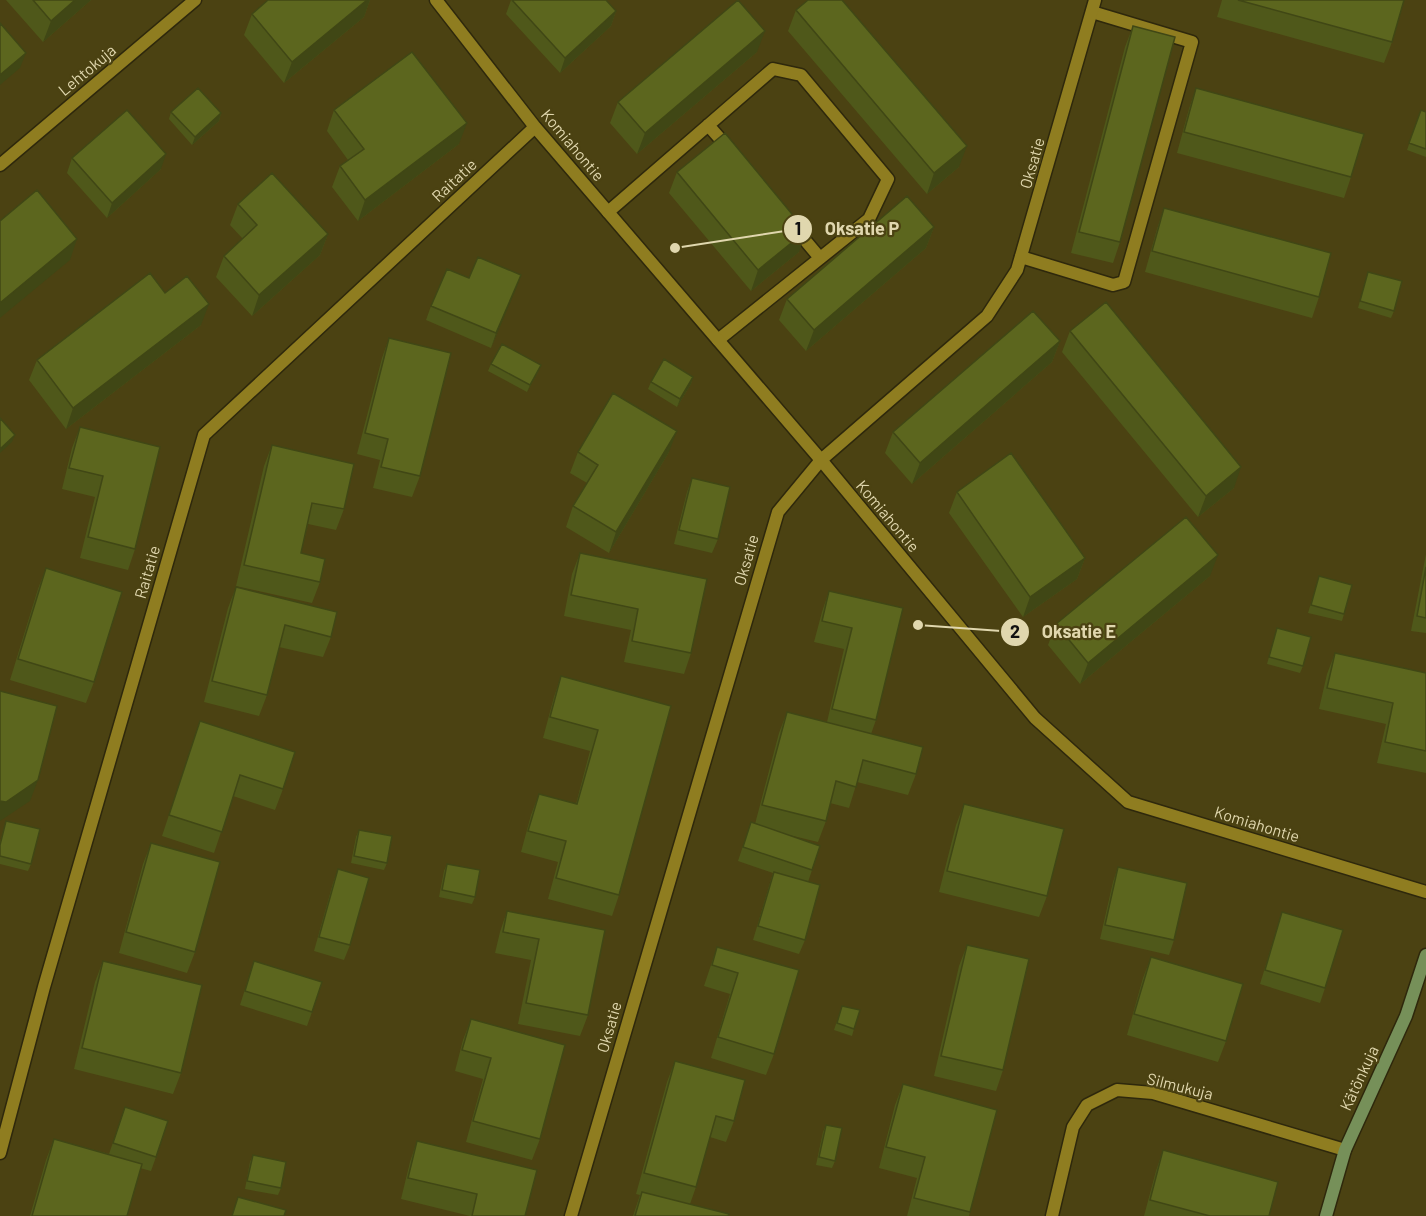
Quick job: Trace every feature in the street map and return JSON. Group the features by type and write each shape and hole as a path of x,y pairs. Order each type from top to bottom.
{"street":[{"name":"Lehtokuja","path":"0,165 195,0"},
{"name":"Komiahontie","path":"436,0 536,127 821,460 1035,718 1128,802 1426,892"},
{"name":"Oksatie","path":"571,1216 778,512 821,460 987,316 1017,270 1094,6"},
{"path":"1021,257 1113,285 1124,282 1134,248 1192,42 1094,6"},
{"path":"609,212 772,69 801,75 888,179 869,219 718,340"},
{"path":"708,125 738,160"},
{"name":"Raitatie","path":"0,1153 44,987 204,435 536,127"},
{"path":"783,214 820,258"},
{"name":"Kätönkuja","path":"1326,1216 1344,1150 1406,1016 1426,955"},
{"name":"Silmukuja","path":"1052,1216 1073,1127 1086,1105 1117,1090 1153,1093 1344,1150"}],"building":[{"path":"33,0 75,0 51,21"},
{"path":"268,0 367,0 292,62 252,14"},
{"path":"512,0 606,0 616,11 565,58"},
{"path":"738,0 765,31 645,133 618,102"},
{"path":"808,0 842,0 967,146 934,173 796,10"},
{"path":"1238,0 1404,0 1392,42"},
{"path":"0,23 26,53 0,75"},
{"path":"1133,26 1175,37 1120,242 1079,232"},
{"path":"412,52 467,123 365,200 340,166 364,149 334,110"},
{"path":"198,88 221,113 195,137 171,112"},
{"path":"1196,88 1364,134 1351,177 1184,132"},
{"path":"127,110 166,154 112,203 72,158"},
{"path":"1421,110 1426,112 1426,149 1409,143"},
{"path":"725,133 806,231 758,270 677,172"},
{"path":"272,173 328,234 259,295 224,256 257,225 238,204"},
{"path":"37,190 77,239 0,303 0,221"},
{"path":"907,196 934,227 814,330 787,299"},
{"path":"1164,208 1331,253 1319,297 1152,251"},
{"path":"478,257 521,275 496,333 431,306 447,269 469,278"},
{"path":"1368,272 1402,281 1394,311 1360,301"},
{"path":"150,273 165,293 187,276 209,304 73,408 37,360"},
{"path":"1106,302 1241,467 1206,496 1070,331"},
{"path":"1033,311 1060,341 920,463 893,432"},
{"path":"389,338 451,353 420,476 381,467 388,439 365,433"},
{"path":"502,344 541,365 530,385 491,364"},
{"path":"664,359 693,377 680,399 651,382"},
{"path":"613,393 677,431 616,532 573,506 598,465 578,452"},
{"path":"0,418 15,435 0,449"},
{"path":"80,427 160,447 135,549 88,537 103,476 69,468"},
{"path":"272,445 354,464 344,509 312,503 301,553 325,559 320,582 244,565"},
{"path":"1011,453 1085,558 1030,597 957,492"},
{"path":"692,478 730,487 718,539 679,530"},
{"path":"1186,517 1218,555 1088,663 1056,624"},
{"path":"580,553 707,579 691,653 632,641 638,609 571,595"},
{"path":"1426,567 1426,618 1417,616"},
{"path":"46,568 122,592 94,682 18,659"},
{"path":"1319,576 1352,585 1344,614 1311,605"},
{"path":"236,587 337,612 331,637 285,625 267,695 212,681"},
{"path":"829,591 903,608 876,720 832,709 852,628 822,621"},
{"path":"1277,628 1311,637 1303,666 1269,657"},
{"path":"1335,653 1426,673 1426,751 1385,742 1393,703 1327,688"},
{"path":"561,676 671,706 619,895 556,878 566,841 528,831 539,794 577,804 598,730 550,717"},
{"path":"0,691 57,706 38,780 6,802 0,801"},
{"path":"787,712 923,747 916,774 863,760 856,787 836,781 826,821 762,805"},
{"path":"200,721 295,752 283,789 240,775 222,832 169,815"},
{"path":"964,804 1064,829 1047,896 947,871"},
{"path":"6,821 40,829 31,864 0,856 0,845"},
{"path":"751,822 820,846 812,870 743,847"},
{"path":"359,830 392,836 387,863 354,856"},
{"path":"151,843 220,862 195,952 126,932"},
{"path":"447,864 480,870 475,897 442,890"},
{"path":"1118,867 1187,883 1174,940 1105,925"},
{"path":"338,869 369,878 350,945 319,937"},
{"path":"774,872 820,885 805,940 758,926"},
{"path":"507,911 605,930 588,1015 526,1003 539,939 503,932"},
{"path":"1282,912 1343,930 1325,988 1265,970"},
{"path":"967,945 1029,959 1003,1070 941,1056"},
{"path":"717,947 799,970 774,1054 718,1037 738,973 712,965"},
{"path":"1151,957 1243,984 1226,1041 1134,1014"},
{"path":"103,961 202,985 181,1073 82,1048"},
{"path":"254,961 322,982 312,1012 245,991"},
{"path":"842,1006 860,1010 854,1029 837,1023"},
{"path":"471,1019 565,1045 540,1139 473,1121 491,1058 462,1050"},
{"path":"675,1061 745,1080 734,1121 716,1116 696,1187 644,1173"},
{"path":"903,1084 997,1110 970,1212 914,1198 925,1157 886,1147"},
{"path":"125,1107 168,1121 156,1157 113,1143"},
{"path":"826,1125 842,1128 835,1161 819,1157"},
{"path":"54,1139 142,1164 127,1216 32,1216"},
{"path":"417,1141 537,1170 525,1216 472,1216 477,1194 408,1178"},
{"path":"1163,1150 1278,1182 1269,1216 1210,1216 1150,1200"},
{"path":"253,1155 286,1162 281,1188 247,1181"},
{"path":"642,1192 729,1214 728,1216 635,1216"},
{"path":"238,1197 286,1210 284,1216 232,1216"}],"place":[{"name":"Oksatie P","path":"675,248"},
{"name":"Oksatie E","path":"918,625"}]}
